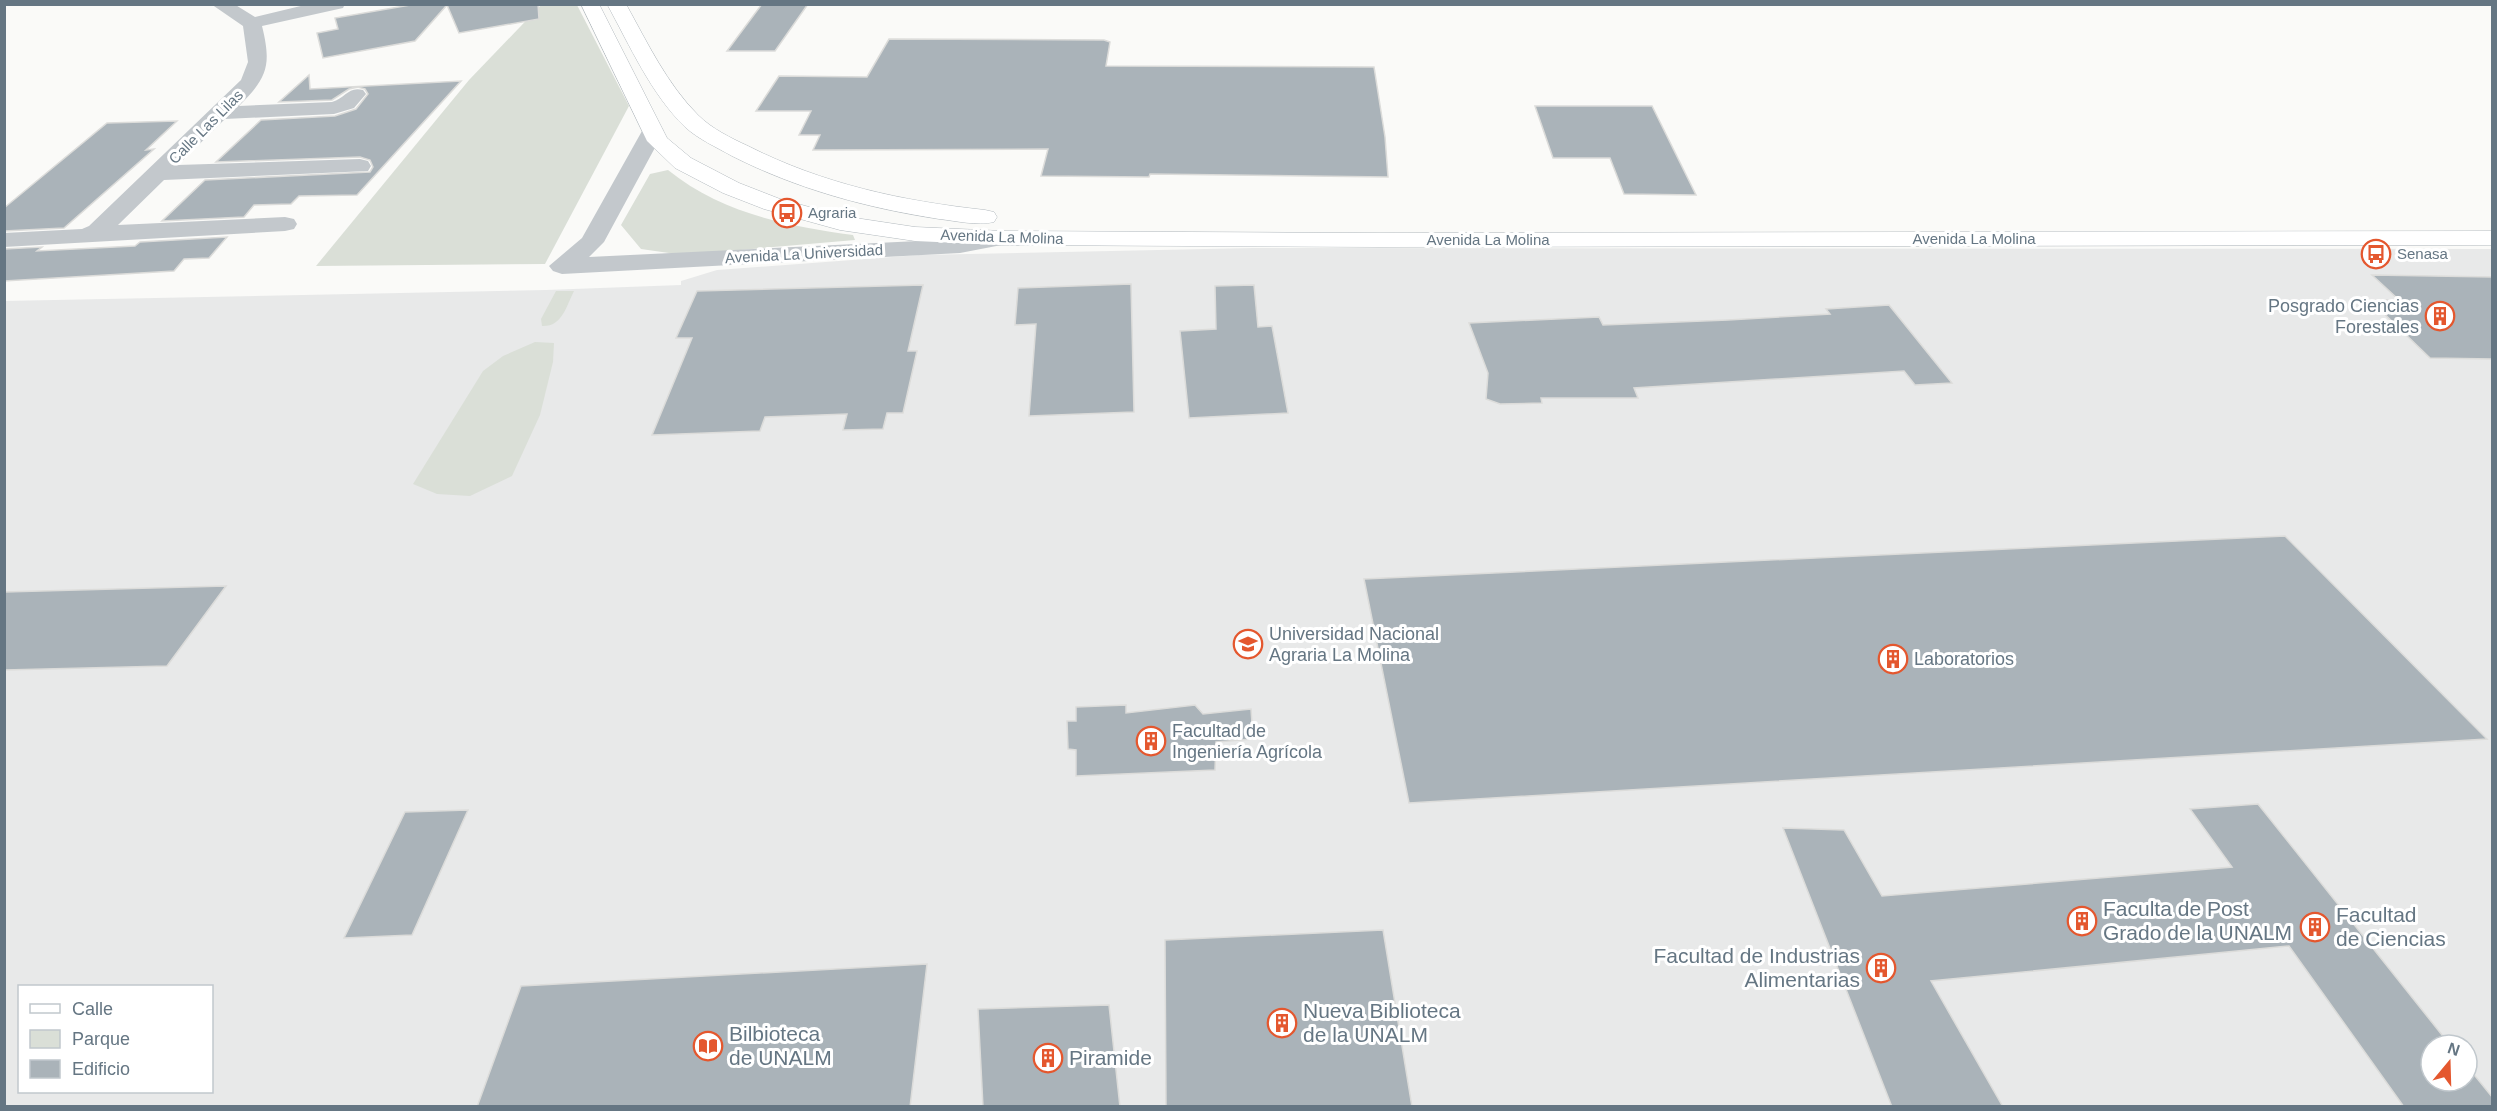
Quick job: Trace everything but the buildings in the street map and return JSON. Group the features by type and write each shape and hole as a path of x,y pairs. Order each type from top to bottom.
{"main road":[{"name":"Avenida La Molina","path":"590,4 653,132 666,150 705,176 772,204 840,223 915,234 1003,238 1379,240 2493,238"},
{"name":"Avenida La Molina","path":"616,4 650,63 687,117 723,142 754,159 799,178 842,192 909,207 1022,220 1375,223 2493,224"},
{"path":"653,132 666,124 687,117"},
{"path":"1003,238 1017,230 1022,220"}],"street":[{"path":"220,4 252,23 336,4"},
{"name":"Calle Las Lilas","path":"89,235 158,174 249,84 258,69 260,60 252,23"},
{"path":"220,113 334,108 348,104 356,94"},
{"name":"Avenida La Universidad","path":"653,132 592,242 562,266 960,246 1003,238"},
{"path":"158,174 360,166"},
{"path":"4,240 285,224"},
{"path":"592,242 605,265"}],"shaded area":[{"name":"Universidad Nacional Agraria La Molina","path":"1253,248 2492,249 2492,1106 5,1106 4,301 546,290 681,285 681,281 717,270 919,255"}],"green space":[{"path":"541,5 577,5 629,106 545,264 316,266 469,80"},
{"path":"668,170 688,185 732,207 779,222 853,235 855,240 683,255 641,249 621,225 650,174"},
{"path":"556,291 574,291 559,320 542,326 541,319"},
{"path":"535,342 554,343 553,362 540,415 512,476 470,496 437,494 413,484 483,371 503,356"}],"place":[{"name":"Agraria","path":"787,213"},
{"name":"Senasa","path":"2376,254"},
{"name":"Posgrado Ciencias Forestales","path":"2440,316"},
{"name":"Universidad Nacional Agraria La Molina","path":"1248,644"},
{"name":"Laboratorios","path":"1893,659"},
{"name":"Facultad de Ingeniería Agrícola","path":"1151,741"},
{"name":"Faculta de Post Grado de la UNALM","path":"2082,921"},
{"name":"Facultad de Ciencias","path":"2315,927"},
{"name":"Facultad de Industrias Alimentarias","path":"1881,968"},
{"name":"Nueva Biblioteca de la UNALM","path":"1282,1023"},
{"name":"Bilbioteca de UNALM","path":"708,1046"},
{"name":"Piramide","path":"1048,1058"}]}
